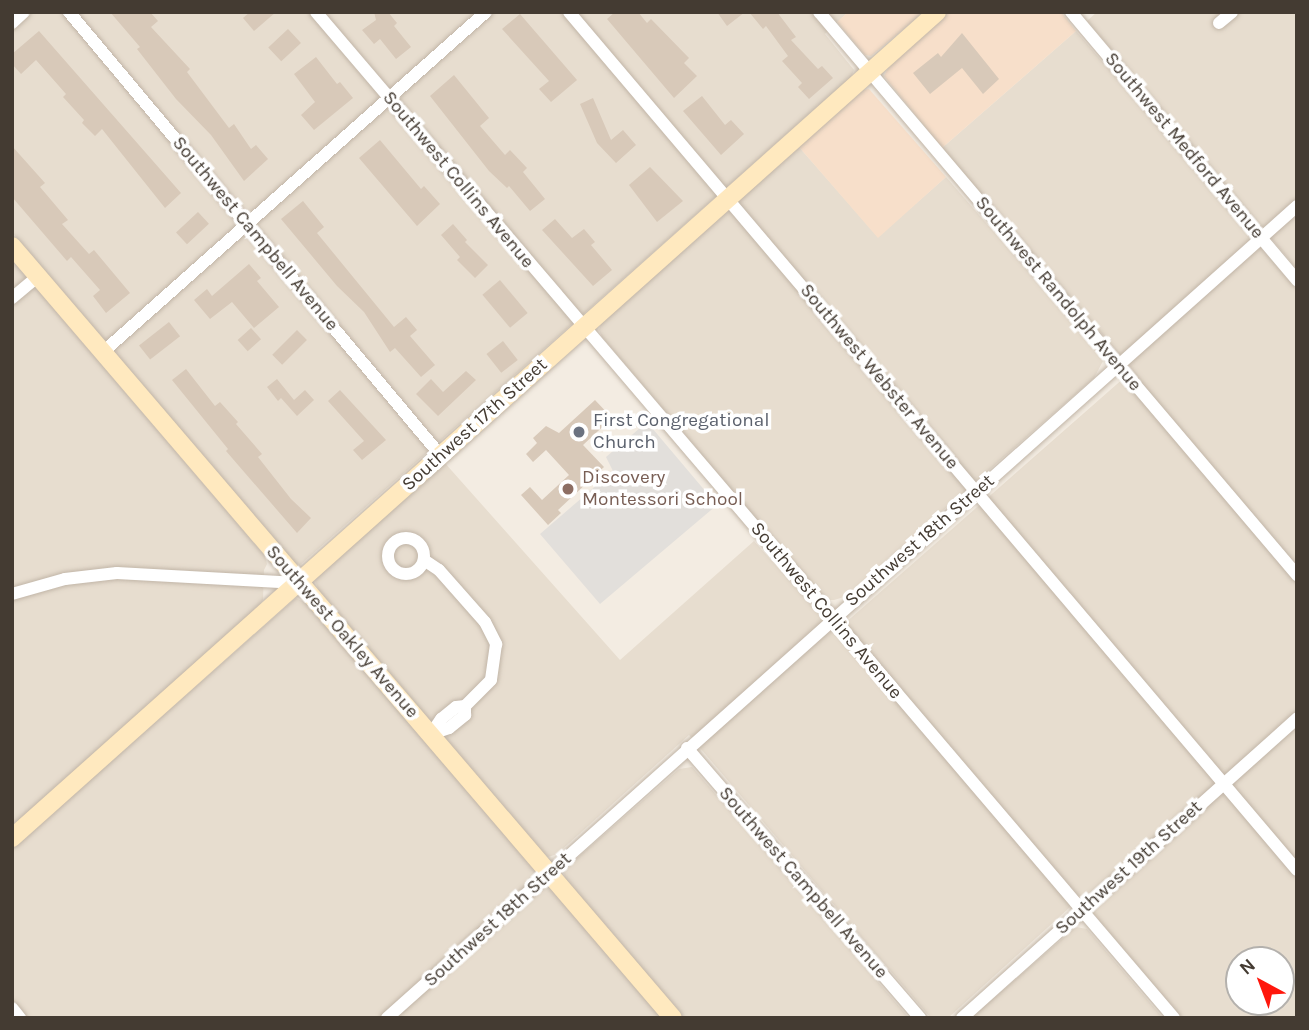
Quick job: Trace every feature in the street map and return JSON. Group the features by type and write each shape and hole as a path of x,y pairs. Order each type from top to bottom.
{"main road":[{"name":"Southwest 17th Street","path":"12,838 937,12"},
{"name":"Southwest Oakley Avenue","path":"12,246 673,1018"}],"street":[{"path":"12,23 24,12"},
{"name":"Southwest Campbell Avenue","path":"69,12 441,456"},
{"name":"Southwest Collins Avenue","path":"316,12 1174,1018"},
{"path":"103,352 486,12"},
{"name":"Southwest Webster Avenue","path":"569,12 1297,870"},
{"name":"Southwest Randolph Avenue","path":"819,12 1297,575"},
{"name":"Southwest Medford Avenue","path":"1071,12 1297,280"},
{"path":"1219,23 1231,12"},
{"name":"Southwest 18th Street","path":"387,1018 831,619 1297,206"},
{"path":"12,298 37,276"},
{"path":"424,560 439,570 485,622 496,644 491,680 465,706 465,715 449,728 431,734"},
{"path":"12,594 65,579 117,573 298,583"},
{"name":"Southwest 19th Street","path":"962,1018 1297,718"},
{"name":"Southwest Campbell Avenue","path":"687,748 920,1018"},
{"path":"12,1009 20,1018"}],"shaded area":[{"path":"33,12 848,12 825,34 854,70 851,77 300,565 294,563 12,232 12,31"},
{"path":"848,12 924,12 871,56 865,55 837,22"},
{"path":"948,12 1061,12 1076,31 942,148 884,76 891,63"},
{"path":"1097,12 1297,12 1297,269 1087,21"},
{"path":"1076,31 1297,290 1297,1018 1182,1018 1080,898 948,1018 930,1017 689,735 557,854 548,857 318,589 315,580 319,572 444,462 620,660 754,541 835,632 1133,370 942,148"},
{"path":"869,89 946,177 878,238 799,147 863,90"},
{"path":"799,147 878,237 946,177 1100,354 1103,361 1094,378 844,597 834,600 827,600 813,586 602,337 599,330 602,321"},
{"path":"12,260 265,556 267,564 264,570 263,600 259,606 12,826"},
{"path":"647,422 717,505 600,604 540,534 613,471 606,457"},
{"path":"296,598 309,605 565,879 564,872 568,866 679,769 692,767 909,1018 12,1018 12,849"},
{"path":"1076,927 1087,929 1163,1018 971,1018"}],"building":[{"path":"110,12 150,12 158,21 151,27 190,69 187,72 229,128 234,124 251,149 256,145 268,159 244,181 211,135 176,99 137,49 140,47"},
{"path":"250,12 276,12 254,31 243,18"},
{"path":"374,12 388,12 397,23 394,26 411,47 396,59 380,39 374,44 362,30 376,20"},
{"path":"615,12 638,12 647,23 651,19 689,58 684,63 697,76 674,98 607,19"},
{"path":"717,12 745,12 727,26"},
{"path":"749,12 777,12 796,37 791,40 818,69 822,66 833,78 809,99 798,87 802,83 782,61 788,56 766,26 763,29"},
{"path":"520,14 577,80 551,102 539,89 549,81 502,29"},
{"path":"288,29 301,43 281,61 268,47"},
{"path":"39,31 181,193 165,208 102,129 95,136 82,123 84,120 63,97 66,94 36,60 21,74 12,64 12,54"},
{"path":"962,33 999,79 983,94 962,68 930,94 913,73 938,53 941,57"},
{"path":"316,57 337,84 340,82 353,98 314,130 301,115 315,102 294,74"},
{"path":"454,75 489,118 480,126 505,155 510,150 527,168 523,172 545,199 530,211 509,186 507,188 489,171 430,96"},
{"path":"702,96 725,125 731,120 744,134 721,155 683,111"},
{"path":"593,98 611,140 623,130 636,145 616,163 597,143 580,104"},
{"path":"380,140 421,189 424,186 440,204 417,226 359,158"},
{"path":"12,146 45,183 40,187 68,220 62,224 89,254 94,250 130,293 106,313 93,296 100,290 71,257 67,261 12,197"},
{"path":"650,167 683,201 657,222 629,185"},
{"path":"303,201 324,227 317,233 394,327 406,317 417,330 410,336 435,365 421,377 395,348 390,352 364,312 337,286 281,219"},
{"path":"198,212 209,224 187,244 176,232"},
{"path":"555,219 572,238 584,229 595,242 591,245 612,270 593,286 542,230"},
{"path":"453,224 467,240 465,242 488,265 475,278 457,260 460,257 441,235"},
{"path":"249,264 261,278 257,281 279,307 254,328 232,302 210,319 194,300 207,289 212,296"},
{"path":"500,280 528,313 510,328 482,295"},
{"path":"169,322 180,336 150,360 139,345"},
{"path":"251,328 261,339 248,351 238,340"},
{"path":"297,330 307,340 282,365 272,355"},
{"path":"503,341 518,360 501,373 486,354"},
{"path":"186,369 215,406 220,402 238,422 236,424 262,454 258,457 291,499 311,518 297,533 226,451 228,449 172,380"},
{"path":"466,371 476,380 438,416 416,394 431,379 443,392"},
{"path":"277,379 294,400 305,390 314,400 297,416 281,398 278,401 267,387"},
{"path":"340,390 386,440 362,460 353,450 364,441 328,401"},
{"path":"595,400 612,418 583,445 604,467 558,510 561,513 548,525 521,495 530,487 542,500 569,475 546,450 533,462 526,454 537,443 533,438 546,426 559,433"}],"place":[{"name":"First Congregational Church","path":"579,432"},
{"name":"Discovery Montessori School","path":"568,489"}]}
